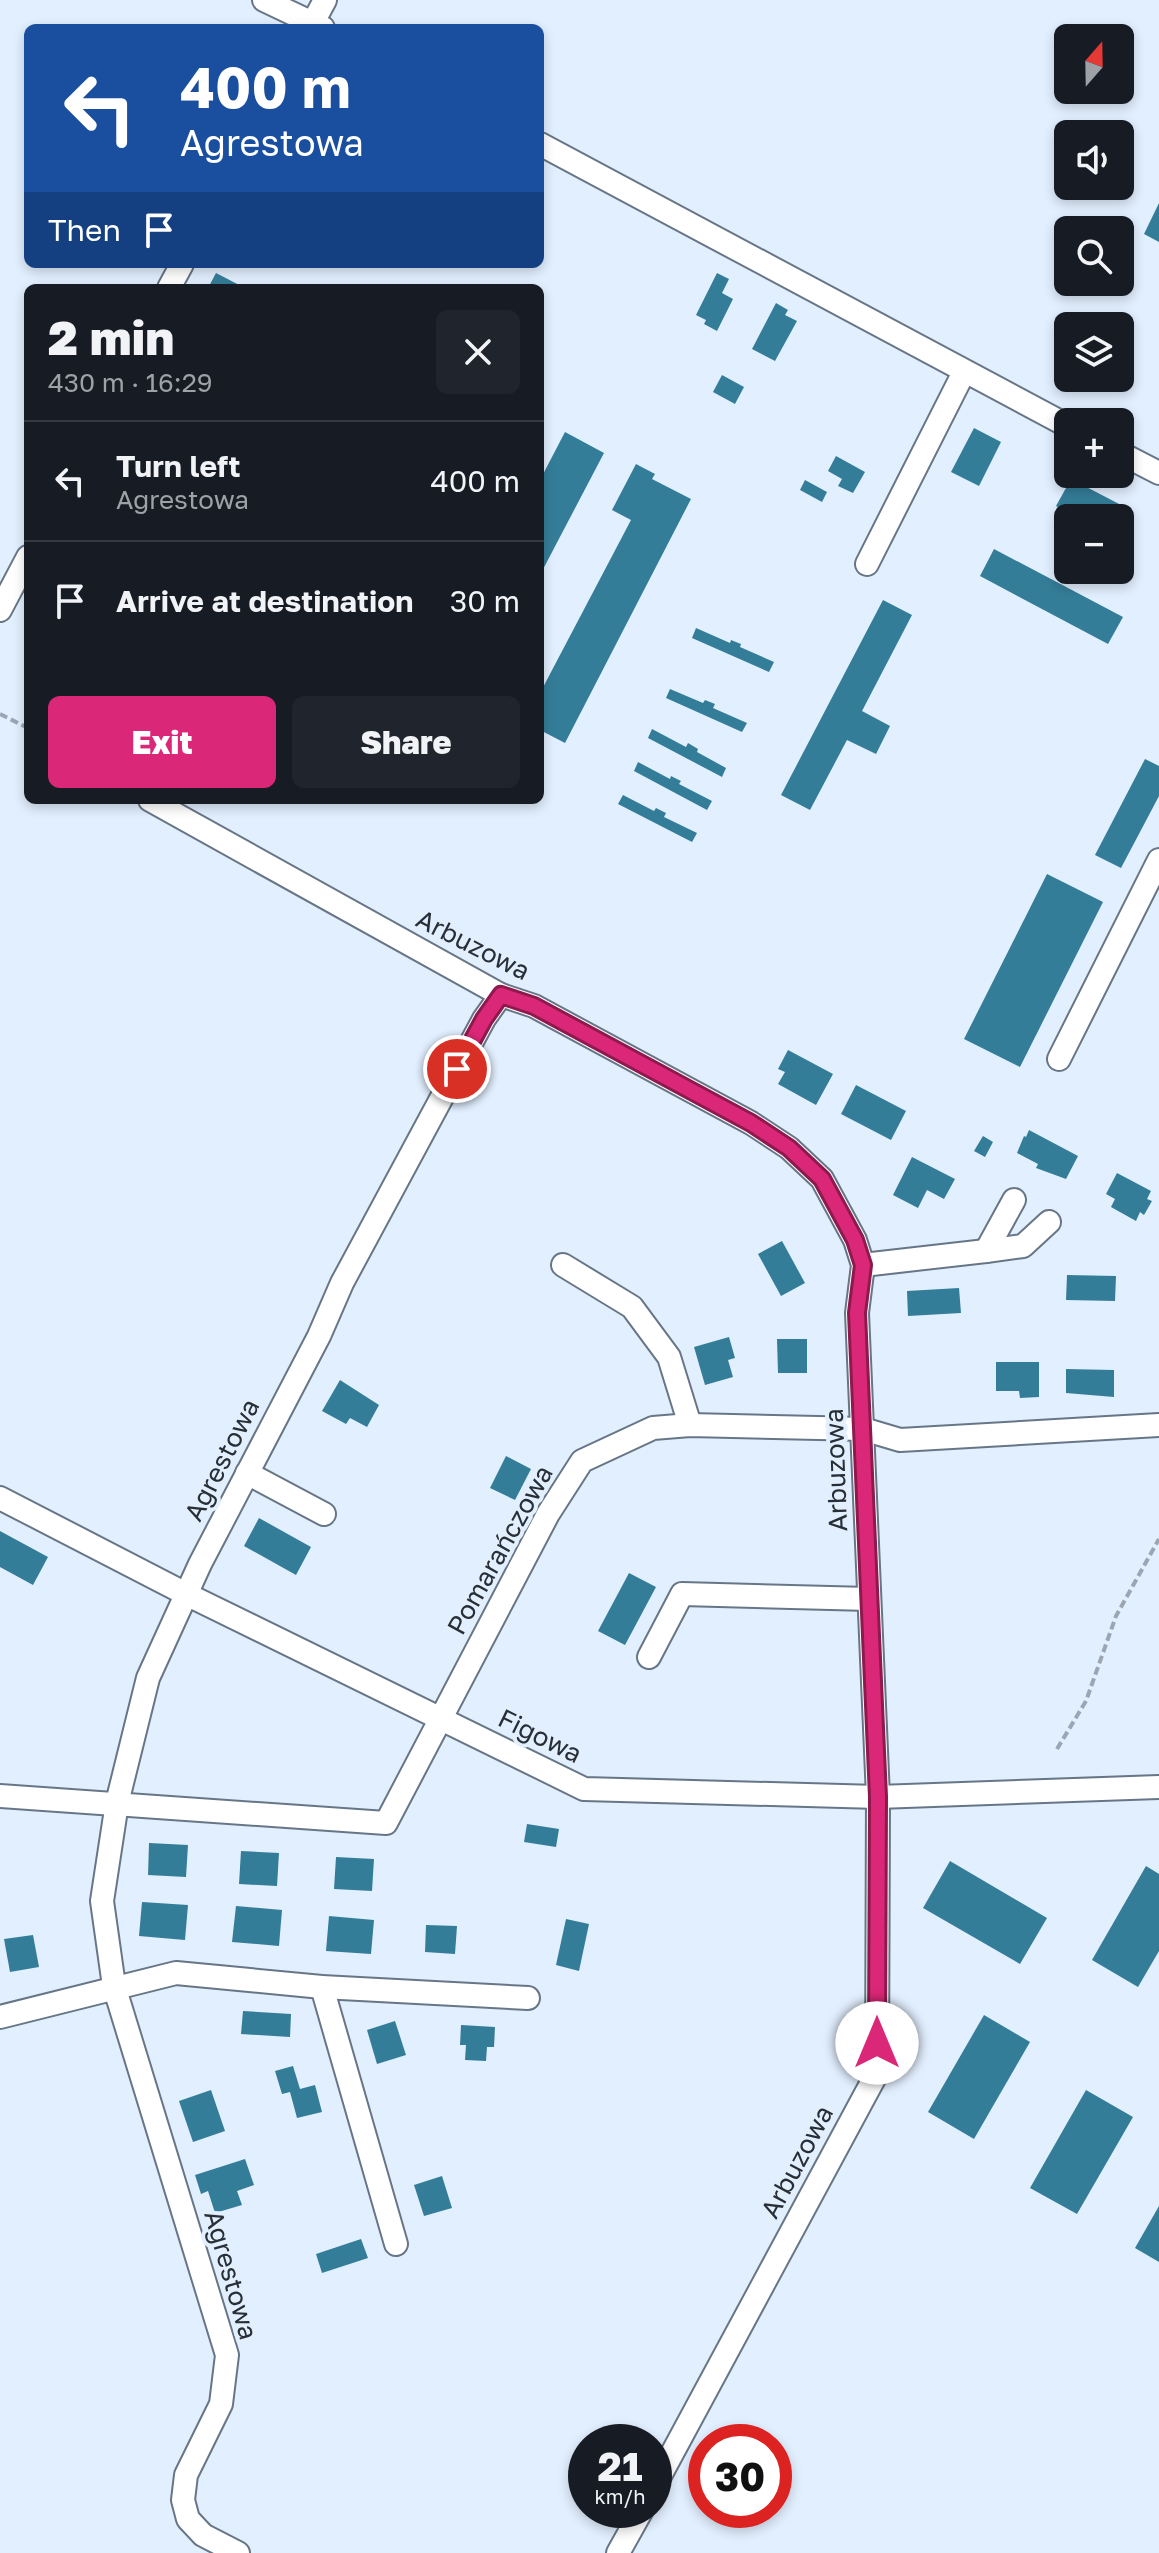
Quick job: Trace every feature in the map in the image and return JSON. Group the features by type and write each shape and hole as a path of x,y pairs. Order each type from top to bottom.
{"street":[{"path":"264,0 311,24"},
{"path":"316,24 325,0"},
{"path":"544,146 1054,419"},
{"path":"867,564 964,372"},
{"path":"1134,460 1159,473"},
{"path":"0,610 24,565"},
{"name":"Arbuzowa","path":"157,804 501,995 534,1006 751,1123 789,1148 822,1179 855,1240 863,1265 857,1313 878,1797 877,2073 672,2454"},
{"path":"1059,1059 1159,860"},
{"name":"Agrestowa","path":"238,2553 203,2535 188,2519 183,2500 186,2475 221,2404 227,2355 114,1986 102,1901 117,1803 148,1678 186,1594 319,1336 342,1283 484,1019 501,995"},
{"path":"986,1251 1014,1200"},
{"path":"863,1265 1023,1246 1049,1222"},
{"path":"563,1265 632,1307 669,1357 690,1425"},
{"name":"Pomarańczowa","path":"117,1803 386,1823 548,1514 582,1461 653,1428 690,1425 863,1429 900,1440 1159,1425"},
{"path":"247,1473 324,1514"},
{"name":"Figowa","path":"0,1498 186,1594 584,1789 878,1797 1159,1787"},
{"path":"649,1657 682,1594 869,1599"},
{"path":"0,1796 117,1803"},
{"path":"0,2017 114,1986 176,1973 322,1987 528,1998"},
{"path":"322,1987 396,2244"},
{"path":"618,2553 632,2528"}],"path":[{"path":"0,714 24,726"},
{"path":"1057,1749 1086,1701 1116,1616 1159,1539"}],"building":[{"path":"1159,203 1159,242 1144,234"},
{"path":"216,273 237,284 210,284"},
{"path":"717,273 729,279 722,293 733,299 717,331 696,315"},
{"path":"776,303 788,310 785,315 797,321 775,361 752,349"},
{"path":"722,375 744,387 735,404 713,392"},
{"path":"974,428 1001,442 979,486 951,472"},
{"path":"565,432 604,453 544,567 544,472"},
{"path":"836,456 865,472 853,493 838,486 842,479 828,471"},
{"path":"636,464 655,474 652,479 691,499 565,743 544,732 544,685 631,520 612,510"},
{"path":"805,480 827,492 822,502 800,490"},
{"path":"1066,488 1088,488 1119,504 1057,504"},
{"path":"994,549 1054,581 1054,584 1060,584 1123,617 1108,644 980,576"},
{"path":"883,600 912,615 862,711 890,726 876,754 847,740 810,810 781,795"},
{"path":"696,628 730,643 731,640 741,644 740,647 774,662 769,672 692,638"},
{"path":"670,689 703,703 705,700 715,704 713,708 747,723 742,732 666,698"},
{"path":"652,729 686,747 688,743 698,749 697,752 726,768 722,777 648,738"},
{"path":"1145,759 1159,766 1159,796 1121,868 1095,855"},
{"path":"638,762 670,779 671,776 681,781 679,784 712,801 707,810 634,771"},
{"path":"623,795 654,811 656,808 666,813 664,817 697,833 692,842 618,804"},
{"path":"1047,874 1103,902 1020,1067 964,1039"},
{"path":"788,1050 833,1074 816,1105 778,1084 785,1072 778,1069"},
{"path":"856,1085 906,1111 891,1140 841,1114"},
{"path":"1029,1130 1078,1156 1066,1179 1036,1168 1038,1164 1017,1153"},
{"path":"983,1136 993,1142 985,1157 974,1151"},
{"path":"912,1157 955,1179 944,1199 927,1190 918,1208 893,1195"},
{"path":"1117,1173 1151,1191 1147,1199 1152,1201 1144,1215 1140,1212 1136,1221 1111,1207 1115,1199 1106,1194"},
{"path":"782,1241 805,1283 781,1296 758,1254"},
{"path":"1067,1275 1116,1276 1115,1301 1066,1300"},
{"path":"959,1288 961,1313 908,1316 907,1291"},
{"path":"729,1337 735,1358 728,1360 733,1377 705,1385 694,1347"},
{"path":"777,1339 807,1339 807,1373 778,1373"},
{"path":"996,1362 1039,1362 1039,1397 1020,1398 1019,1391 996,1391"},
{"path":"1066,1369 1114,1370 1114,1397 1066,1393"},
{"path":"340,1380 379,1405 367,1427 350,1418 346,1424 322,1411"},
{"path":"506,1456 531,1469 515,1500 490,1488"},
{"path":"259,1518 311,1547 296,1575 244,1546"},
{"path":"0,1531 48,1557 33,1585 0,1567"},
{"path":"629,1573 656,1587 625,1645 598,1631"},
{"path":"527,1824 559,1829 556,1847 524,1842"},
{"path":"149,1843 188,1845 186,1877 148,1875"},
{"path":"241,1851 279,1853 277,1886 239,1884"},
{"path":"336,1857 374,1859 372,1891 334,1889"},
{"path":"950,1861 1047,1918 1020,1964 923,1908"},
{"path":"1146,1866 1159,1874 1159,1951 1138,1987 1092,1960"},
{"path":"142,1902 188,1905 185,1940 139,1936"},
{"path":"236,1906 282,1910 279,1946 232,1942"},
{"path":"329,1916 374,1920 371,1954 326,1951"},
{"path":"566,1919 589,1924 579,1971 556,1965"},
{"path":"426,1925 457,1926 455,1954 425,1952"},
{"path":"33,1935 39,1967 10,1972 4,1939"},
{"path":"243,2011 291,2014 290,2037 241,2034"},
{"path":"984,2015 1030,2042 974,2139 928,2112"},
{"path":"395,2021 406,2055 377,2064 367,2030"},
{"path":"461,2025 495,2027 494,2047 487,2047 486,2061 465,2060 466,2045 460,2045"},
{"path":"293,2066 300,2089 315,2085 322,2112 297,2118 290,2092 282,2094 275,2071"},
{"path":"211,2090 225,2131 193,2142 179,2101"},
{"path":"1086,2090 1133,2117 1077,2214 1030,2188"},
{"path":"245,2159 254,2185 237,2191 242,2205 215,2213 208,2191 201,2194 195,2175"},
{"path":"442,2176 452,2208 424,2216 414,2185"},
{"path":"1159,2206 1159,2262 1135,2248"},
{"path":"361,2239 368,2258 322,2273 316,2254"}],"route":[{"path":"457,1069 501,995 534,1006 751,1123 789,1148 822,1179 855,1240 863,1265 857,1313 878,1797 877,2043"}]}
